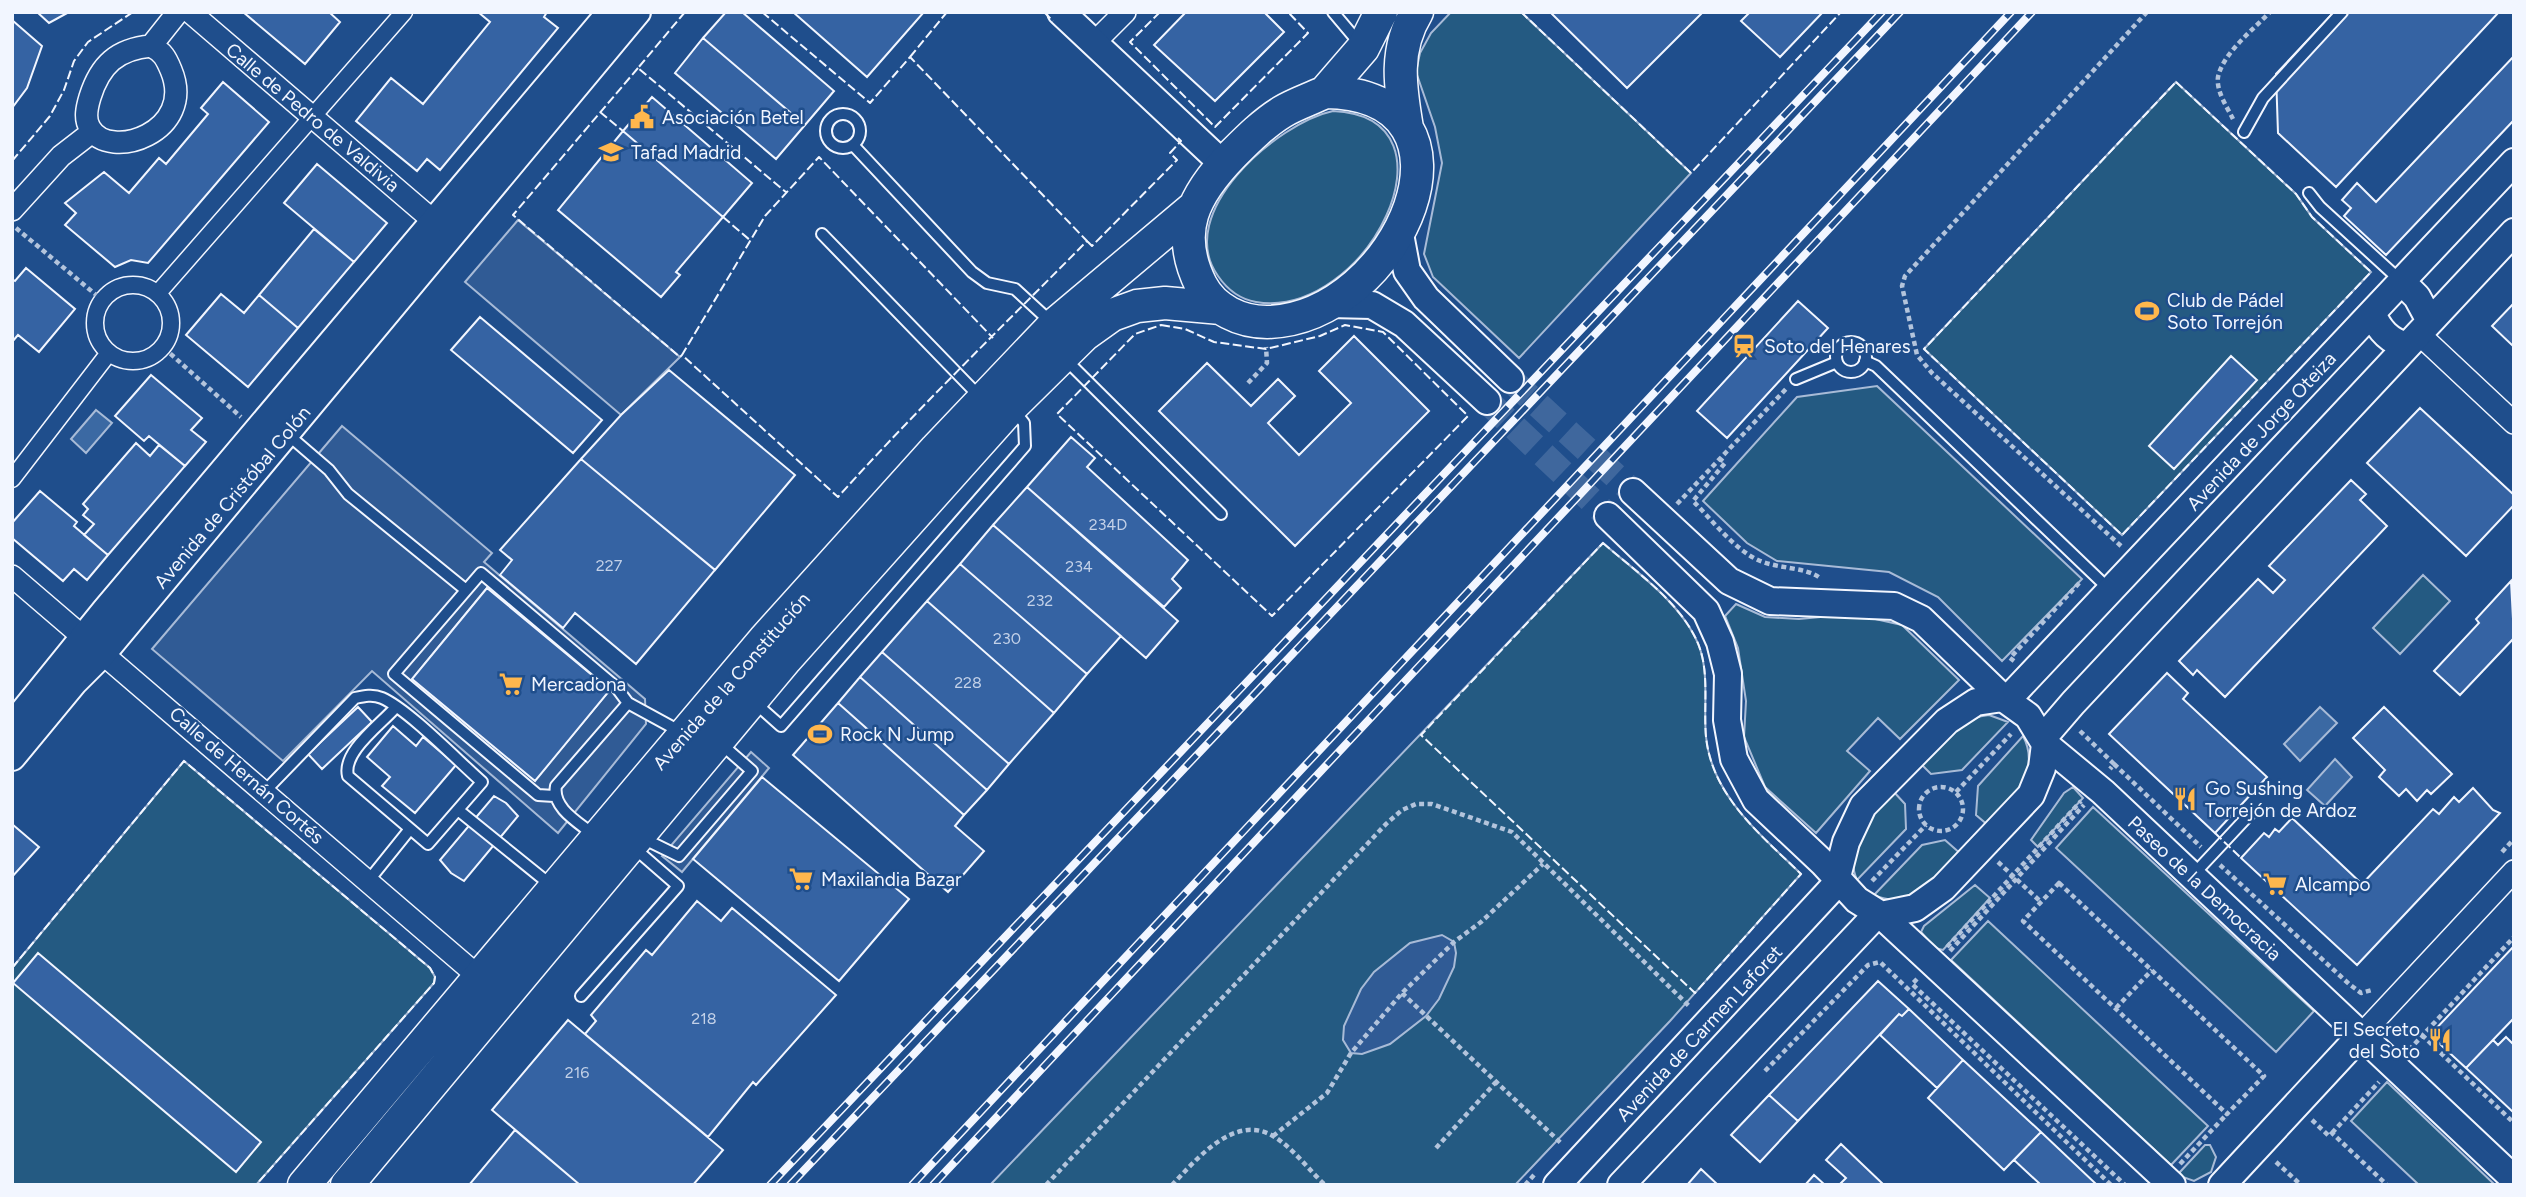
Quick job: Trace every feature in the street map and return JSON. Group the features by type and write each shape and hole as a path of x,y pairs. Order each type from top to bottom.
{"main road":[{"path":"1381,12 1363,48 1325,92 1281,113 1223,164 1203,188 1192,209 1188,237 1192,266 1204,290 1221,308 1247,322 1287,321 1330,304 1373,271 1401,233 1416,193 1418,161 1406,128 1399,83 1400,55 1409,25 1417,12"},
{"path":"1325,92 1350,92 1382,104 1406,128"},
{"name":"Avenida de la Constitución","path":"347,1185 717,741 954,467 996,403 1054,325 1192,209"},
{"name":"Avenida de la Constitución","path":"304,1185 764,640 996,403 1062,356 1112,315 1137,306 1192,303 1221,308"}],"street":[{"path":"151,46 178,12"},
{"name":"Calle de Pedro de Valdivia","path":"190,12 443,229"},
{"path":"158,293 404,12"},
{"name":"Avenida de Cristóbal Colón","path":"12,726 60,671 94,645 286,433 611,12"},
{"name":"Avenida de Cristóbal Colón","path":"12,757 74,682 94,645 256,432 443,229 637,12"},
{"path":"1060,12 1223,164"},
{"path":"1094,43 1125,12"},
{"path":"151,46 163,52 176,83 171,116 159,130 140,138 104,139 92,132 87,123 87,108 102,67 116,56 134,48 151,46"},
{"path":"12,210 61,156 92,132"},
{"name":"Avenida de Jorge Oteiza","path":"2005,699 2111,591 2514,162"},
{"path":"1621,1185 1880,914 1915,908 1951,880 2031,795 2042,768 2044,742 2066,711 2514,232"},
{"path":"1401,233 1407,271 1426,298 1510,379"},
{"path":"2402,281 2417,297 2418,334 2514,422"},
{"path":"142,285 158,293 169,310 171,329 164,348 147,359 128,362 108,354 96,339 94,316 102,299 121,286 142,285"},
{"path":"1330,304 1372,305 1404,324 1487,401"},
{"path":"2372,313 2377,325 2387,336 2418,334"},
{"path":"12,479 108,354"},
{"name":"Paseo de la Democracia","path":"1633,492 1730,581 1770,601 1894,606 1921,619 2005,699 2028,716 2044,742 2362,1034 2514,1179"},
{"path":"1608,516 1706,611 1720,642 1728,674 1727,720 1734,759 1756,800 1857,900 1880,914 2169,1182"},
{"name":"Calle de Hernán Cortés","path":"12,576 479,977"},
{"path":"1838,879 1846,842 1863,806 1947,721 1976,702 2005,699"},
{"path":"2222,1185 2514,871"},
{"name":"Avenida de Carmen Laforet","path":"1557,1185 1838,879"}],"lane":[{"path":"1332,12 1350,28 1363,48"},
{"path":"2240,129 2263,98 2342,12"},
{"path":"853,145 972,272 987,283 1015,289 1030,299 1054,325"},
{"path":"2309,193 2320,207 2402,281"},
{"path":"822,234 996,403"},
{"path":"1851,343 1863,348 1865,361 1863,367 1851,373 1840,368 1837,362 1839,349 1851,343"},
{"path":"1062,356 1221,514"},
{"path":"1865,361 1876,366 2111,591"},
{"path":"1796,379 1837,362"},
{"path":"286,433 329,470 348,494 466,590"},
{"path":"554,796 538,795 466,729 394,674 481,573 616,687 628,703 685,734"},
{"path":"265,791 355,698 370,695 383,698 395,708 482,782 428,844 348,776 345,767 351,755 395,708"},
{"path":"597,838 558,805 554,796 556,786 628,703"},
{"path":"634,840 678,856 752,771 717,741"},
{"path":"458,810 555,888"},
{"path":"2192,876 2250,814"},
{"path":"369,880 410,829"},
{"path":"580,996 678,886 634,840"}],"path":[{"path":"2121,546 1932,373 1917,355 1902,286 1905,276 2147,12"},
{"path":"2240,129 2222,98 2218,78 2229,56 2270,12"},
{"path":"12,225 102,299"},
{"path":"164,348 256,432"},
{"path":"1248,383 1267,363 1266,349"},
{"path":"1671,510 1796,379"},
{"path":"1719,458 1725,463 1693,501 1754,558 1775,567 1811,572 1820,578 1821,583"},
{"path":"2030,676 2010,658 2091,570"},
{"path":"2066,711 2082,735 2349,984 2361,993 2370,992 2377,986"},
{"path":"1956,792 2011,734"},
{"path":"2111,1185 1913,990 1912,984 1933,966 2116,766 2125,761"},
{"path":"1938,787 1956,792 1962,801 1963,814 1958,824 1948,830 1937,831 1926,825 1920,816 1919,803 1927,792 1938,787"},
{"path":"1046,1185 1402,810 1416,804 1432,804 1512,832 1690,1008"},
{"path":"1871,881 1926,825"},
{"path":"2496,859 2514,839"},
{"path":"1273,1136 1327,1093 1351,1053 1402,993 1454,942 1481,922 1543,864"},
{"path":"2169,1182 2264,1076 2059,883 2023,921 2228,1114"},
{"path":"2304,1126 2311,1119 2329,1136 2514,937"},
{"path":"1762,1075 1868,965 1880,962 2125,1185"},
{"path":"2116,1008 2152,970"},
{"path":"1402,993 1563,1145"},
{"path":"2422,1035 2514,1123"},
{"path":"1436,1147 1496,1082"},
{"path":"1172,1185 1203,1152 1223,1139 1240,1131 1257,1130 1273,1136 1325,1185"},
{"path":"2332,1133 2387,1185"},
{"path":"2282,1152 2274,1160 2301,1185"}],"shaded area":[{"path":"1451,12 1521,12 1691,173 1519,358 1433,277 1424,254 1442,163 1435,127 1416,72 1420,53 1431,33"},
{"name":"Club de Pádel Soto Torrejón","path":"2176,82 2296,194 2312,217 2371,272 2122,535 1924,349"},
{"path":"1333,111 1373,122 1393,146 1397,179 1386,216 1364,251 1333,281 1296,299 1256,302 1234,293 1218,276 1208,251 1209,225 1220,199 1238,174 1260,152 1285,133 1310,119"},
{"path":"518,220 680,357 621,415 465,282"},
{"path":"1877,386 2082,579 2002,661 1938,597 1889,572 1777,561 1747,543 1703,501 1797,397"},
{"path":"96,410 112,423 86,453 71,439"},
{"path":"342,426 492,553 484,562 645,699 646,724 558,833 372,671 283,761 152,649","holes":["487,588 610,690 535,780 412,679"]},
{"path":"1603,543 1654,586 1687,623 1703,661 1706,737 1718,778 1741,813 1801,874 1670,1021 1515,1185 990,1185"},
{"path":"2423,575 2450,601 2400,654 2373,628"},
{"path":"1736,604 1765,617 1799,619 1853,614 1902,625 1959,680 1900,739 1878,718 1847,751 1870,771 1816,833 1765,787 1744,737 1746,701 1738,648 1725,616"},
{"path":"2320,707 2337,723 2300,761 2284,744"},
{"path":"1989,715 2008,722 1962,770 1931,774 1921,764 1959,726"},
{"path":"2023,736 2029,761 2026,773 2014,795 1989,826 1976,815 1978,786"},
{"path":"751,752 769,768 682,872 662,856"},
{"path":"2335,759 2352,777 2325,806 2307,790"},
{"path":"184,761 430,968 435,977 434,983 256,1185 12,1185 12,968"},
{"path":"2073,787 2083,798 2038,847 2031,840 2064,793"},
{"path":"1893,791 1905,804 1906,829 1857,880 1853,855 1857,843 1869,821"},
{"path":"2093,807 2314,1011 2276,1052 2056,848"},
{"path":"1945,840 1962,855 1922,890 1899,899 1874,895 1922,845"},
{"path":"1975,885 1990,898 1943,950 1935,948 1921,932 1924,926"},
{"path":"1988,921 2208,1126 2171,1165 1951,960"},
{"path":"1442,935 1454,942 1454,967 1439,999 1426,1016 1390,1044 1362,1054 1351,1053 1343,1040 1344,1026 1361,989 1374,972 1410,943"},
{"path":"2387,1082 2495,1185 2419,1185 2351,1121"},
{"path":"2205,1145 2210,1145 2216,1157 2211,1172 2194,1181 2180,1176 2180,1172"}],"building":[{"path":"37,12 69,12 49,23"},
{"path":"243,12 329,12 340,22 305,64"},
{"path":"478,12 547,12 544,17 558,28 440,170 427,159 417,171 356,121 391,78 423,104 490,22"},
{"path":"726,12 742,12 834,91 805,125 703,38"},
{"path":"793,12 924,12 867,77"},
{"path":"1186,12 1264,12 1284,32 1215,101 1154,45"},
{"path":"1550,12 1703,12 1627,88"},
{"path":"1750,12 1823,12 1780,57 1741,21"},
{"path":"2334,12 2499,12 2336,187 2278,133 2276,74"},
{"path":"12,20 42,46 27,88 12,108"},
{"path":"703,38 805,125 776,159 675,73"},
{"path":"2514,56 2514,120 2386,255 2344,216 2351,208 2342,200 2357,183 2376,202"},
{"path":"223,82 269,122 148,263 131,260 115,267 65,225 76,213 65,203 104,172 129,193 159,158 166,164 208,114 201,108"},
{"path":"652,97 752,183 723,217 623,131"},
{"path":"623,131 723,217 676,272 680,275 661,297 558,210"},
{"path":"317,164 387,223 354,262 284,203"},
{"path":"314,229 354,262 298,328 259,295"},
{"path":"26,268 75,309 39,352 18,335 12,342 12,279 15,281"},
{"path":"221,294 244,313 259,295 298,328 248,387 186,335"},
{"name":"Soto del Henares","path":"1798,301 1828,328 1727,438 1697,411"},
{"path":"2514,303 2514,347 2492,326"},
{"path":"480,317 602,420 573,453 451,350"},
{"path":"1354,336 1429,411 1295,546 1159,411 1207,363 1251,406 1278,379 1295,396 1268,423 1299,455 1351,403 1319,371"},
{"path":"2231,356 2257,380 2174,469 2149,446"},
{"path":"669,370 795,475 715,570 581,459 621,415"},
{"path":"151,375 202,418 191,430 206,442 185,466 149,436 144,441 115,416"},
{"path":"2420,408 2514,495 2514,505 2466,556 2367,463"},
{"path":"1071,437 1095,458 1087,467 1188,560 1172,579 1181,588 1164,607 1027,487"},
{"path":"136,443 150,456 159,445 185,466 108,555 84,535 94,524 83,515 88,509 83,504"},
{"path":"581,459 715,570 636,664 575,613 563,628 500,575 512,560 500,550"},
{"path":"2351,480 2366,494 2360,500 2387,526 2225,697 2197,670 2193,675 2179,661 2258,579 2273,593 2285,580 2269,566"},
{"path":"1027,487 1178,621 1146,658 993,525"},
{"path":"40,491 77,522 74,526 108,555 87,580 74,569 63,581 12,538 12,523"},
{"path":"993,525 1121,636 1087,674 960,564"},
{"path":"960,564 1087,674 1054,713 927,601"},
{"path":"2511,581 2514,638 2460,695 2434,671 2479,623 2476,619"},
{"name":"Mercadona","path":"487,588 610,690 535,781 412,679"},
{"path":"927,601 1054,713 1009,764 882,652"},
{"path":"882,652 1009,764 987,790 860,677"},
{"path":"2167,673 2188,693 2183,699 2267,777 2215,833 2109,734"},
{"path":"860,677 987,790 964,815 838,703"},
{"path":"838,703 964,815 955,826 984,851 948,892 793,755"},
{"path":"358,707 372,722 322,769 308,754"},
{"path":"2384,707 2452,774 2431,794 2427,790 2417,801 2406,789 2399,796 2379,777 2385,770 2353,738"},
{"path":"393,726 416,746 423,737 456,765 415,813 382,786 390,777 367,757"},
{"name":"Maxilandia Bazar","path":"762,777 909,899 839,981 693,859"},
{"path":"2473,788 2493,810 2500,813 2357,965 2241,858 2264,833 2269,837 2275,829 2279,832 2292,818 2362,884 2433,809 2439,814 2454,797 2459,802"},
{"path":"494,796 506,803 518,816 464,881 451,873 440,860"},
{"path":"12,824 39,847 12,877"},
{"path":"697,901 721,921 732,908 836,995 756,1085 753,1082 708,1137 585,1034 596,1021 591,1015 646,950 652,955"},
{"path":"2514,946 2514,1018 2466,1068 2430,1035"},
{"path":"38,953 261,1142 236,1172 13,983"},
{"path":"1878,981 1909,1009 1902,1016 1899,1014 1798,1121 1769,1095"},
{"path":"1909,1009 1963,1060 1937,1088 1880,1035 1899,1014 1902,1016"},
{"path":"568,1020 723,1150 693,1185 580,1185 492,1110"},
{"path":"2506,1037 2514,1045 2514,1113 2466,1068 2493,1040 2498,1045"},
{"path":"1963,1060 2041,1132 2004,1170 1928,1098"},
{"path":"1769,1095 1798,1121 1760,1162 1731,1135"},
{"path":"515,1130 580,1185 469,1185"},
{"path":"2041,1132 2096,1184 2041,1185 2014,1160"},
{"path":"1841,1144 1884,1185 1839,1185 1846,1178 1826,1160"},
{"path":"1701,1169 1718,1185 1687,1185"},
{"path":"1814,1175 1825,1185 1805,1185"}],"tunnel":[{"path":"1510,379 1633,492"},
{"path":"1487,401 1608,516"}],"railway":[{"path":"770,1185 1882,12"},
{"path":"790,1185 1900,12"},
{"path":"912,1185 2011,12"},
{"path":"933,1185 2032,12"}],"fence":[{"path":"12,161 50,116 64,90 74,61 88,42 133,12"},
{"path":"685,12 638,68 787,193"},
{"path":"762,12 870,103 910,57 1087,241 992,336 961,368 930,399 838,497 682,355 765,216 819,157 993,338"},
{"path":"910,57 947,12"},
{"path":"1044,12 1053,21"},
{"path":"1160,12 1130,42 1215,127 1308,33 1288,12"},
{"path":"1521,12 1691,173 1841,12"},
{"path":"638,68 513,215 680,357 682,355"},
{"path":"2176,82 2296,194 2312,217 2371,272 2122,535 1924,349 2176,82"},
{"path":"600,112 623,131"},
{"path":"1087,241 1092,246 1177,160 1170,153 1181,141 1178,138"},
{"path":"723,217 751,241"},
{"path":"1161,325 1185,329 1214,342 1266,349 1320,336 1345,325 1383,332 1468,416 1272,616 1057,414 1135,334 1161,325"},
{"path":"1603,543 1654,586 1687,623 1703,661 1706,737 1718,778 1741,813 1801,874 1695,993 1421,735 1603,543"},
{"path":"12,968 184,761 430,968 435,977 434,983 256,1185"},
{"path":"2215,833 2241,858"}],"place":[{"name":"Asociación Betel","path":"642,117"},
{"name":"Tafad Madrid","path":"611,152"},
{"name":"Club de Pádel Soto Torrejón","path":"2147,311"},
{"name":"Soto del Henares","path":"1744,346"},
{"name":"Mercadona","path":"511,684"},
{"name":"Rock N Jump","path":"820,734"},
{"name":"Go Sushing Torrejón de Ardoz","path":"2185,799"},
{"name":"Maxilandia Bazar","path":"801,879"},
{"name":"Alcampo","path":"2275,884"},
{"name":"El Secreto del Soto","path":"2440,1040"}]}
